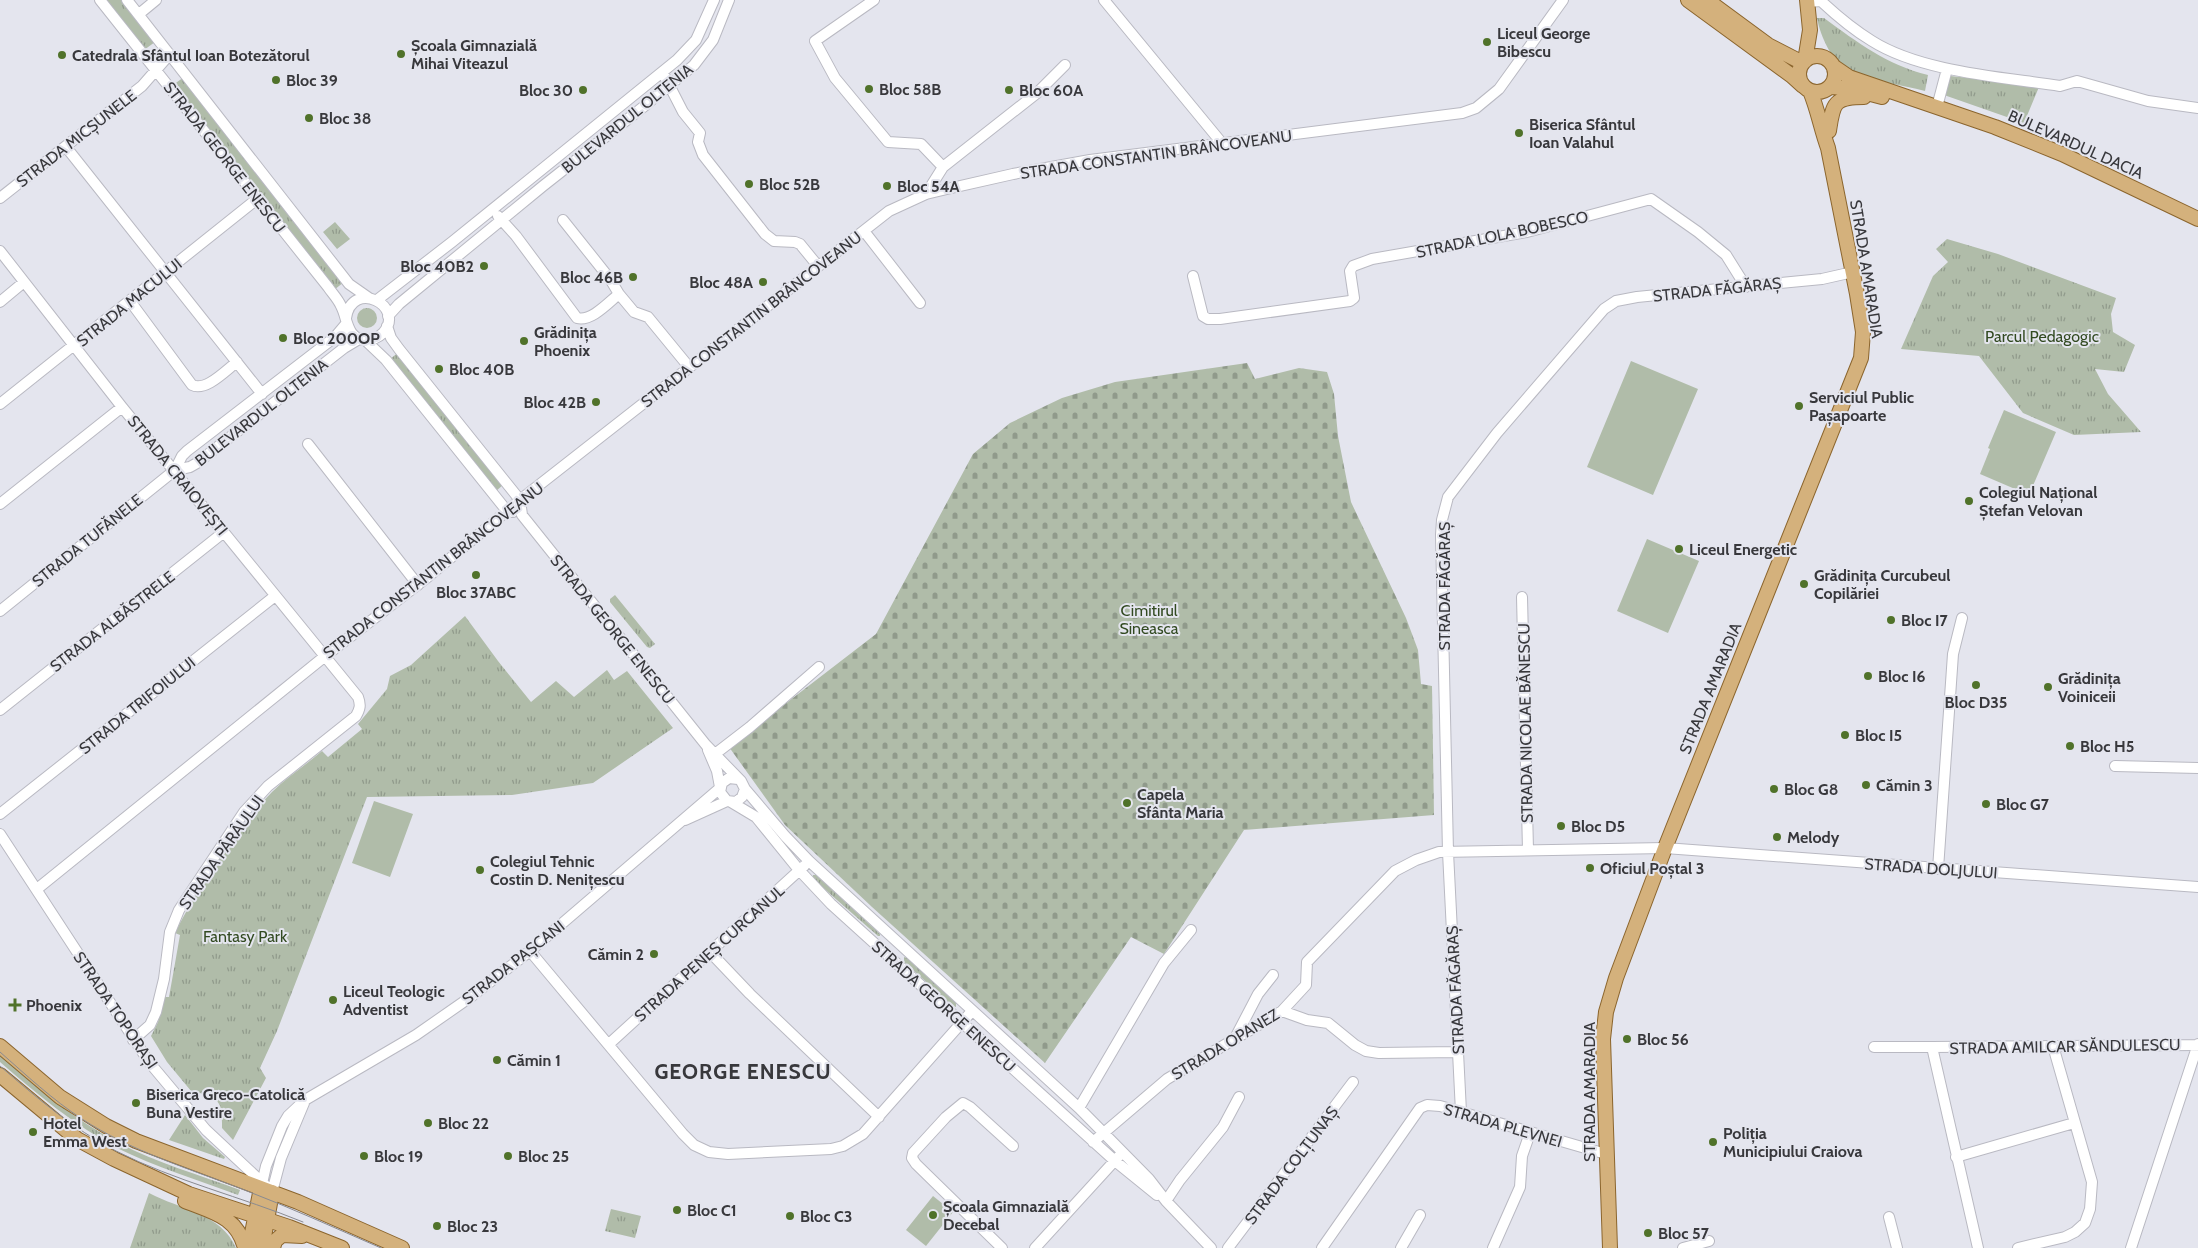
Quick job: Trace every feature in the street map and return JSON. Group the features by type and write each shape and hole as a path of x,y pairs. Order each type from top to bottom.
{"main road":[{"path":"1688,0 1807,89"},
{"path":"1707,0 1768,45 1804,62"},
{"path":"1807,89 1799,77 1810,30 1808,1"},
{"path":"1810,30 1831,63 1835,78 1827,89"},
{"path":"1804,62 1814,56 1831,63"},
{"name":"BULEVARDUL DACIA","path":"1831,63 1849,77 1995,127 2062,154 2198,219"},
{"name":"BULEVARDUL DACIA","path":"1807,89 1848,88 1886,98 1937,107"},
{"name":"STRADA AMARADIA","path":"1610,1248 1603,1039 1606,1012 1616,978 1665,848 1861,358 1863,332 1853,272 1828,148 1817,109 1807,89"},
{"name":"STRADA AMARADIA","path":"1827,89 1824,108 1829,131 1828,148"},
{"path":"1829,131 1832,108 1838,101 1846,97 1886,98"},
{"path":"0,1046 60,1097 106,1126 159,1151 265,1188 402,1248"},
{"path":"0,1075 77,1138 141,1173 189,1194 261,1217 342,1248"},
{"path":"141,1173 168,1194 230,1220 242,1237 245,1248"},
{"path":"262,1248 261,1217 265,1188"},
{"path":"249,1248 261,1217"},
{"path":"274,1248 278,1237 286,1234 318,1238"}],"street":[{"name":"STRADA GEORGE ENESCU","path":"100,0 328,287 341,306 346,321"},
{"name":"STRADA GEORGE ENESCU","path":"128,0 349,284 373,299"},
{"path":"139,14 156,0"},
{"name":"BULEVARDUL OLTENIA","path":"373,299 492,210 663,72 688,50 696,40 714,0"},
{"name":"BULEVARDUL OLTENIA","path":"388,321 399,304 669,86 705,52 718,30 729,0"},
{"path":"874,0 815,41 835,78 888,142 921,144 943,167"},
{"path":"1104,0 1221,142"},
{"name":"STRADA CONSTANTIN BRÂNCOVEANU","path":"37,889 520,500 889,210 926,194 1013,174 1090,160 1462,113 1476,108 1499,89 1563,0"},
{"path":"1808,1 1821,1 1872,41 1890,50 1947,69 2060,86 2077,81 2148,100 2198,108"},
{"name":"STRADA MICȘUNELE","path":"0,198 142,86 170,54"},
{"path":"926,194 943,167 1037,93 1065,65"},
{"path":"1937,107 1947,69"},
{"path":"663,72 683,112 700,133 698,142 703,155 746,212 765,234 774,241 800,244 818,266"},
{"path":"66,147 262,394"},
{"name":"STRADA MACULUI","path":"0,404 257,199"},
{"name":"STRADA LOLA BOBESCO","path":"1192,276 1203,316 1208,319 1220,319 1350,301 1354,298 1350,271 1353,266 1372,259 1550,227 1651,199 1698,232 1726,255 1746,286"},
{"path":"492,210 502,220 577,318 583,320 591,316 619,294"},
{"path":"563,220 634,312 648,317 689,367"},
{"path":"864,230 920,303"},
{"name":"STRADA CRAIOVEȘTI","path":"0,251 122,407 358,697"},
{"name":"STRADA FĂGĂRAȘ","path":"1461,1112 1448,852 1441,535 1442,520 1448,497 1497,433 1604,309 1616,302 1638,297 1822,279 1853,272"},
{"path":"0,302 24,282"},
{"path":"359,299 373,299 385,308 391,338 520,500 521,514 507,511 392,367 362,339 351,333 346,321 351,305 359,299"},
{"path":"130,301 192,385 200,388 206,385 237,362"},
{"name":"BULEVARDUL OLTENIA","path":"175,470 182,456 187,451 335,337 346,321"},
{"path":"362,339 378,337 388,321"},
{"name":"BULEVARDUL OLTENIA","path":"175,470 197,464 344,348 362,339"},
{"path":"0,504 122,407"},
{"path":"308,444 418,584"},
{"name":"STRADA TUFĂNELE","path":"0,611 175,470"},
{"name":"STRADA GEORGE ENESCU","path":"521,514 706,745 738,779"},
{"name":"STRADA ALBĂSTRELE","path":"0,710 224,532"},
{"name":"STRADA TRIFOIULUI","path":"0,814 275,596"},
{"name":"STRADA NICOLAE BĂNESCU","path":"1522,597 1528,850"},
{"path":"1938,869 1954,654 1962,618"},
{"path":"715,754 750,727 819,667"},
{"name":"STRADA PÂRÂULUI","path":"133,1040 150,1025 156,1012 164,979 170,932 179,910 209,864 244,812 268,786 356,716 360,710 358,697"},
{"name":"STRADA GEORGE ENESCU","path":"706,745 717,771 720,788"},
{"path":"2115,766 2198,768"},
{"path":"729,778 738,779 745,789 740,800 729,802 721,795 720,788 729,778"},
{"name":"STRADA PAȘCANI","path":"265,1188 281,1158 305,1100 416,1035 472,996 530,951 720,788"},
{"name":"STRADA GEORGE ENESCU","path":"745,789 809,861 1104,1132 1211,1248"},
{"name":"STRADA GEORGE ENESCU","path":"729,802 756,817 799,870 831,904 1115,1161 1166,1201"},
{"name":"STRADA PAȘCANI","path":"682,821 729,802"},
{"name":"STRADA TOPORAȘI","path":"0,834 133,1040 206,1130 265,1188"},
{"name":"STRADA OPANEZ","path":"1094,1142 1156,1086 1282,1011 1306,984 1307,962 1395,871 1416,860 1438,852 1665,848"},
{"name":"STRADA DOLJULUI","path":"1665,848 2198,887"},
{"name":"STRADA PENEȘ CURCANUL","path":"609,1044 809,861"},
{"path":"1079,1108 1164,963 1191,930"},
{"path":"530,951 683,1134 694,1145 709,1152 728,1154 831,1149 854,1141 878,1117 972,1011"},
{"path":"710,952 750,994 878,1117"},
{"path":"1233,1041 1258,994 1273,975"},
{"path":"1282,1011 1307,1020 1328,1023 1366,1051 1378,1053 1458,1052"},
{"path":"2131,1248 2198,1045"},
{"name":"STRADA AMILCAR SĂNDULESCU","path":"1874,1048 2198,1045"},
{"path":"2018,1248 2065,1237 2075,1232 2085,1223 2090,1210 2092,1182 2053,1046"},
{"name":"STRADA AMILCAR SĂNDULESCU","path":"1932,1048 1978,1248"},
{"name":"STRADA COLȚUNAȘ","path":"1228,1248 1353,1082"},
{"path":"1166,1201 1180,1180 1223,1127 1239,1097"},
{"path":"1002,1248 912,1158 913,1153 946,1117 963,1103 970,1107 1013,1146"},
{"name":"STRADA PLEVNEI","path":"1322,1248 1420,1108 1427,1105 1461,1112 1530,1134 1606,1154"},
{"path":"1956,1157 2074,1123"},
{"path":"1493,1248 1520,1187 1522,1156 1530,1134"},
{"path":"1036,1248 1123,1152"},
{"path":"1401,1248 1420,1215"},
{"path":"1888,1217 1897,1248"},
{"path":"1683,1248 1709,1241"}],"green space":[{"path":"103,0 122,0 155,42 144,50"},
{"path":"1817,18 1824,18 1886,59 1913,71 1928,75 1925,91 1868,78 1844,68 1828,49"},
{"path":"1950,76 2039,87 2024,123 1944,95"},
{"path":"184,77 344,282 334,290 173,85"},
{"path":"335,222 350,239 337,249 323,232"},
{"name":"Parcul Pedagogic","path":"1947,239 1998,254 2116,298 2111,314 2113,332 2135,345 2124,372 2095,369 2108,394 2141,432 2074,435 2023,413 1979,356 1901,349 1933,276 1948,262 1936,249"},
{"path":"367,308 374,311 377,318 374,325 367,328 360,325 357,318 360,311"},
{"path":"400,351 504,484 495,492 389,360"},
{"path":"1631,361 1698,389 1653,495 1587,467"},
{"name":"Cimitirul Sineasca","path":"1247,363 1255,379 1299,368 1327,372 1334,394 1338,436 1351,502 1406,618 1418,650 1421,684 1432,686 1434,815 1244,830 1164,954 1131,937 1045,1063 872,907 785,825 729,747 876,634 973,454 1010,423 1062,398 1115,382"},
{"path":"2004,410 2056,432 2029,495 1980,474 1990,449 1988,448"},
{"path":"1647,539 1699,561 1668,633 1617,611"},
{"path":"615,595 655,644 650,648 647,647 610,602 610,599"},
{"name":"Fantasy Park","path":"465,616 531,702 556,681 574,697 607,670 614,680 627,671 673,728 593,783 512,795 367,797 277,1031 260,1068 266,1078 233,1140 222,1128 222,1114 217,1101 200,1093 196,1097 167,1062 151,1036 158,1022 164,997 169,997 180,935 175,933 195,896 231,840 258,807 278,787 322,751 328,757 362,729 358,724 387,689 390,676 411,665"},
{"path":"374,801 413,814 390,877 352,863"},
{"path":"813,875 816,875 880,936 813,879"},
{"path":"904,957 956,1003 956,1007 904,962"},
{"path":"0,1055 57,1103 103,1134 148,1157 240,1190 238,1195 146,1161 101,1139 28,1086 0,1062"},
{"path":"185,1115 203,1138 225,1157 224,1159 169,1140"},
{"path":"149,1193 210,1220 221,1227 236,1248 130,1248"},
{"path":"933,1196 953,1212 926,1246 906,1230"},
{"path":"611,1209 641,1216 635,1238 605,1231"}],"tram line":[{"path":"0,1052 71,1112 120,1140 140,1150 277,1203 381,1248"},
{"path":"0,1066 70,1123 116,1151 138,1162 185,1180 303,1222"}],"place":[{"name":"Liceul George Bibescu","path":"1487,42"},
{"name":"Școala Gimnazială Mihai Viteazul","path":"401,54"},
{"name":"Catedrala Sfântul Ioan Botezătorul","path":"62,55"},
{"name":"Bloc 39","path":"276,80"},
{"name":"Bloc 58B","path":"869,89"},
{"name":"Bloc 30","path":"583,90"},
{"name":"Bloc 60A","path":"1009,90"},
{"name":"Bloc 38","path":"309,118"},
{"name":"Biserica Sfântul Ioan Valahul","path":"1519,133"},
{"name":"Bloc 52B","path":"749,184"},
{"name":"Bloc 54A","path":"887,186"},
{"name":"Bloc 40B2","path":"484,266"},
{"name":"Bloc 46B","path":"633,277"},
{"name":"Bloc 48A","path":"763,282"},
{"name":"Bloc 200OP","path":"283,338"},
{"name":"Grădinița Phoenix","path":"524,341"},
{"name":"Bloc 40B","path":"439,369"},
{"name":"Bloc 42B","path":"596,402"},
{"name":"Serviciul Public Pașapoarte","path":"1799,406"},
{"name":"Colegiul Național Ștefan Velovan","path":"1969,501"},
{"name":"Liceul Energetic","path":"1679,549"},
{"name":"Bloc 37ABC","path":"476,575"},
{"name":"Grădinița Curcubeul Copilăriei","path":"1804,584"},
{"name":"Bloc I7","path":"1891,620"},
{"name":"Bloc I6","path":"1868,676"},
{"name":"Bloc D35","path":"1976,685"},
{"name":"Grădinița Voiniceii","path":"2048,687"},
{"name":"Bloc I5","path":"1845,735"},
{"name":"Bloc H5","path":"2070,746"},
{"name":"Cămin 3","path":"1866,785"},
{"name":"Bloc G8","path":"1774,789"},
{"name":"Capela Sfânta Maria","path":"1127,803"},
{"name":"Bloc G7","path":"1986,804"},
{"name":"Bloc D5","path":"1561,826"},
{"name":"Melody","path":"1777,837"},
{"name":"Oficiul Poștal 3","path":"1590,868"},
{"name":"Colegiul Tehnic Costin D. Nenițescu","path":"480,870"},
{"name":"Cămin 2","path":"654,954"},
{"name":"Liceul Teologic Adventist","path":"333,1000"},
{"name":"Phoenix","path":"15,1005"},
{"name":"Bloc 56","path":"1627,1039"},
{"name":"Cămin 1","path":"497,1060"},
{"name":"Biserica Greco-Catolică Buna Vestire","path":"136,1103"},
{"name":"Bloc 22","path":"428,1123"},
{"name":"Hotel Emma West","path":"33,1132"},
{"name":"Poliția Municipiului Craiova","path":"1713,1142"},
{"name":"Bloc 19","path":"364,1156"},
{"name":"Bloc 25","path":"508,1156"},
{"name":"Bloc C1","path":"677,1210"},
{"name":"Școala Gimnazială Decebal","path":"933,1215"},
{"name":"Bloc C3","path":"790,1216"},
{"name":"Bloc 23","path":"437,1226"},
{"name":"Bloc 57","path":"1648,1233"}],"district":[{"name":"GEORGE ENESCU","path":"743,1072"}]}
